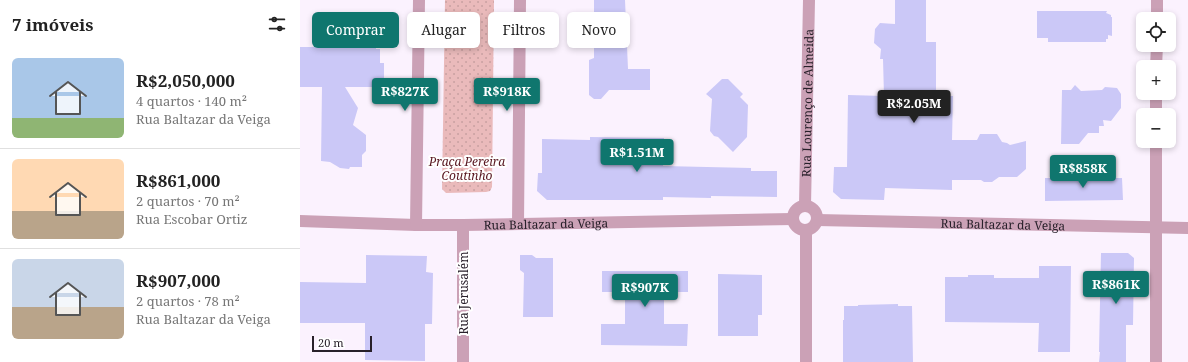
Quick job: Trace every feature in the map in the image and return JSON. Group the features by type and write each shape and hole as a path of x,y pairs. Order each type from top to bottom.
{"street":[{"path":"416,225 419,0"},
{"path":"518,224 520,0"},
{"name":"Rua Lourenço de Almeida","path":"805,206 809,0"},
{"path":"1157,0 1157,12"},
{"path":"1156,148 1156,362"},
{"path":"805,206 812,208 817,213 818,220 811,229 806,230 800,229 795,225 793,219 794,213 798,207 805,206"},
{"name":"Rua Baltazar da Veiga","path":"300,221 463,225 793,219"},
{"name":"Rua Baltazar da Veiga","path":"818,220 1188,228"},
{"name":"Rua Jerusalém","path":"463,225 463,362"},
{"path":"806,230 806,362"}],"green space":[{"name":"Praça Pereira Coutinho","path":"445,0 494,0 494,12 488,12 488,48 493,48 492,187 490,191 486,192 446,193 442,189 444,48 480,48 480,12 445,12"}],"building":[{"path":"594,0 625,0 626,12 594,12"},
{"path":"895,0 926,0 926,42 936,42 936,96 953,96 952,140 977,140 980,134 997,134 1002,142 1010,145 1026,141 1026,169 1017,177 999,177 992,182 984,182 981,180 952,180 952,190 885,188 884,200 841,199 833,192 834,167 847,167 848,95 884,96 883,59 880,59 881,49 874,43 875,29 880,23 895,24"},
{"path":"1037,11 1107,11 1106,13 1112,17 1112,36 1108,35 1106,42 1048,42 1048,38 1037,38"},
{"path":"300,47 380,49 380,63 384,63 384,87 345,87 358,108 353,125 366,135 366,151 362,155 362,167 350,167 349,169 340,168 330,162 321,161 322,87 300,87"},
{"path":"594,48 627,48 628,69 650,69 650,90 609,90 601,99 594,99 589,95 589,60 594,58"},
{"path":"722,79 728,79 743,94 740,97 748,105 747,137 733,152 710,131 712,99 706,94"},
{"path":"1075,85 1081,91 1102,90 1105,87 1117,88 1121,94 1121,108 1111,121 1103,120 1104,126 1099,126 1099,133 1088,133 1079,144 1061,144 1062,90 1071,90"},
{"path":"590,137 664,138 663,166 751,168 751,171 777,171 777,197 711,196 711,198 663,197 663,200 547,200 537,191 538,173 542,173 542,139 590,140"},
{"path":"1045,178 1122,178 1123,200 1045,201"},
{"path":"1101,253 1128,253 1134,258 1133,325 1126,325 1126,362 1099,362"},
{"path":"366,255 427,256 426,272 433,273 432,324 425,324 425,361 365,360 365,323 300,323 300,282 366,283"},
{"path":"520,255 532,255 536,258 553,258 553,317 523,317 524,273 520,270"},
{"path":"1039,266 1071,266 1070,352 1038,352 1039,323 945,322 945,277 994,275 994,278 1039,278"},
{"path":"602,271 688,271 688,292 664,292 664,324 688,324 687,346 601,345 601,324 625,324 625,292 602,292"},
{"path":"718,274 762,275 762,315 758,315 758,336 718,336"},
{"path":"898,304 898,306 912,306 913,362 843,362 844,306"}]}
